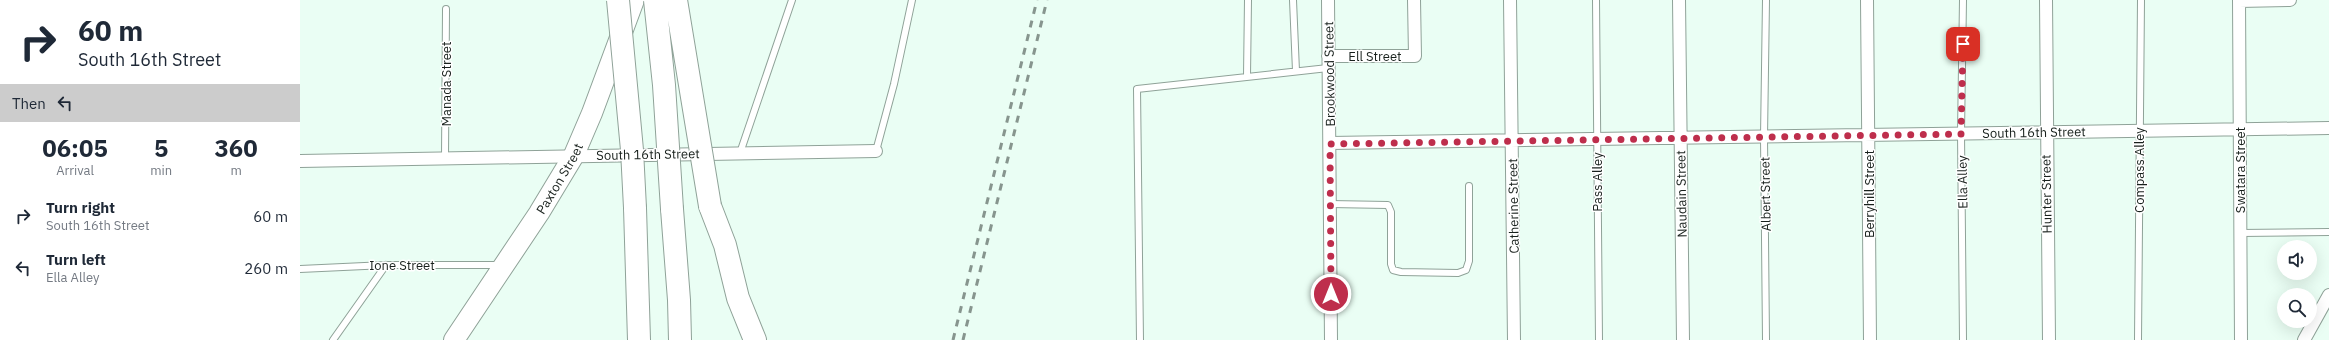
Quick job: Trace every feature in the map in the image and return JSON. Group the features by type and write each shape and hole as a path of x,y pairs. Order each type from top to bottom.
{"highway":[{"path":"611,0 616,24 632,150"},
{"path":"618,0 632,150 639,340"},
{"path":"654,0 664,84 672,209 680,300 680,340"},
{"path":"676,0 710,206 725,245 738,298 755,340"}],"main road":[{"name":"Paxton Street","path":"454,340 504,266 574,155 592,113 634,0"}],"street":[{"name":"Brookwood Street","path":"1328,0 1331,340"},
{"name":"Ell Street","path":"1328,62 1415,56 1414,0"},
{"name":"Catherine Street","path":"1510,0 1514,340"},
{"name":"Naudain Street","path":"1679,0 1683,340"},
{"name":"Berryhill Street","path":"1867,0 1870,340"},
{"name":"Hunter Street","path":"2046,0 2045,132 2049,340"},
{"path":"2239,0 2290,0"},
{"name":"Swatara Street","path":"2239,0 2241,340"},
{"name":"South 16th Street","path":"1330,144 1597,138 2329,128"},
{"name":"South 16th Street","path":"300,161 574,155 876,151"},
{"path":"2304,340 2329,295"}],"lane":[{"path":"740,153 792,0"},
{"path":"876,151 894,84 912,0"},
{"path":"1248,0 1248,76"},
{"path":"1293,0 1296,71"},
{"name":"Pass Alley","path":"1596,0 1598,340"},
{"name":"Albert Street","path":"1766,0 1764,136 1766,340"},
{"name":"Ella Alley","path":"1963,0 1961,134 1963,340"},
{"name":"Compass Alley","path":"2138,340 2141,0"},
{"name":"Manada Street","path":"446,9 446,158"},
{"path":"1140,340 1137,89 1296,71 1328,62"},
{"path":"1330,204 1388,205 1391,212 1391,264 1393,270 1401,272 1458,273 1466,270 1469,261 1470,186"},
{"path":"2240,233 2329,232"},
{"path":"333,340 386,265"},
{"name":"Ione Street","path":"300,269 386,265 504,266"}],"railway":[{"path":"953,340 1037,0"},
{"path":"963,340 1047,0"}],"route":[{"path":"1331,294 1330,144 1597,138 1961,134 1963,44"}]}
